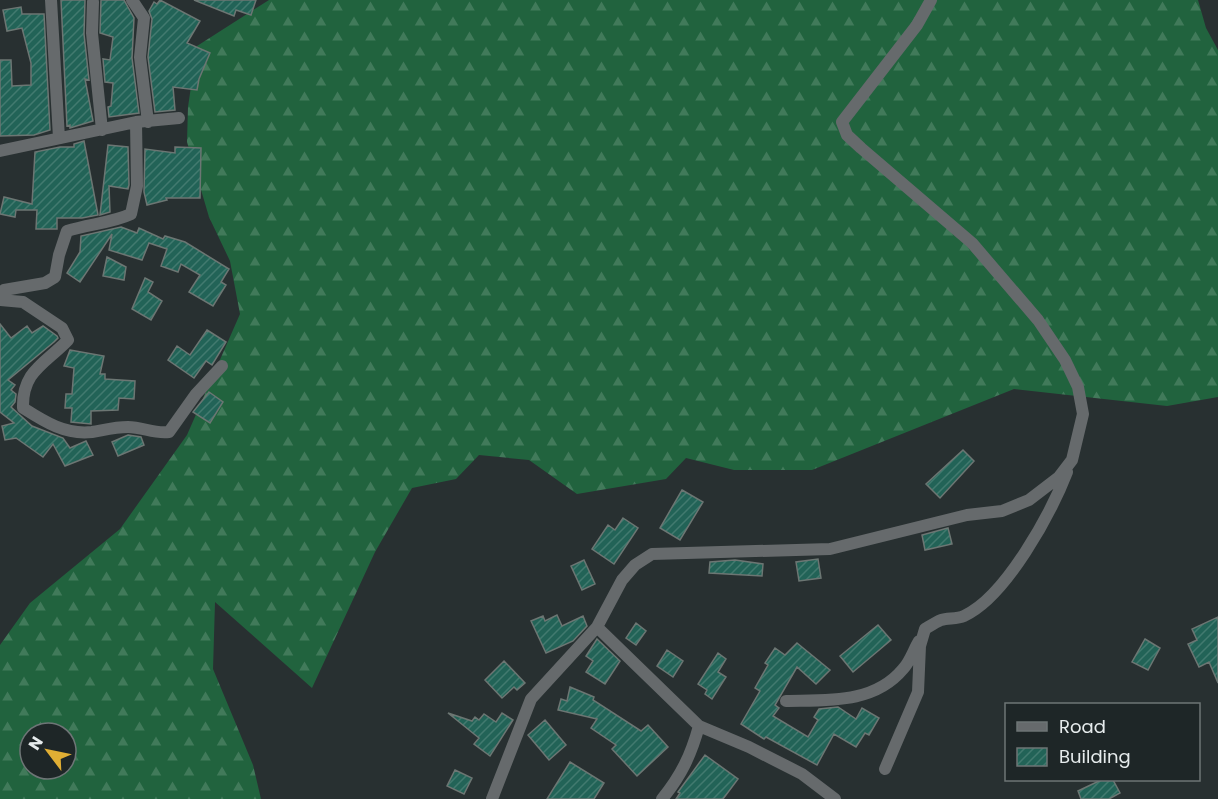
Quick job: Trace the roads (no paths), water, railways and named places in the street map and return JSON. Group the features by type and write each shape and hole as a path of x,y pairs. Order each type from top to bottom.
{"street":[{"path":"51,0 59,138"},
{"path":"0,294 4,290 45,283 56,277 59,255 67,231 90,223 121,219 131,214 137,186 142,122 140,57 144,18 132,0"},
{"path":"786,701 842,699 874,692 904,669 925,629 942,620 964,616 989,596 1028,549 1053,508 1072,460 1083,414 1078,387 1065,360 1038,320 972,243 847,135 842,122 917,25 931,0"},
{"path":"93,2 92,33 102,130"},
{"path":"0,151 142,122 180,118"},
{"path":"0,300 23,302 62,328 68,340 56,353 38,365 23,390 23,408 50,425 70,431 91,432 114,427 133,427 158,434 169,432 196,394 222,366"},
{"path":"492,799 531,699 597,627 621,580 635,565 652,555 675,552 782,552 830,549 968,515 1002,511 1029,500 1059,477 1072,460"},
{"path":"597,627 699,726 749,747 802,774 835,799"},
{"path":"885,770 918,692 920,646 925,629"},
{"path":"662,799 676,782 691,755 699,726"}]}
